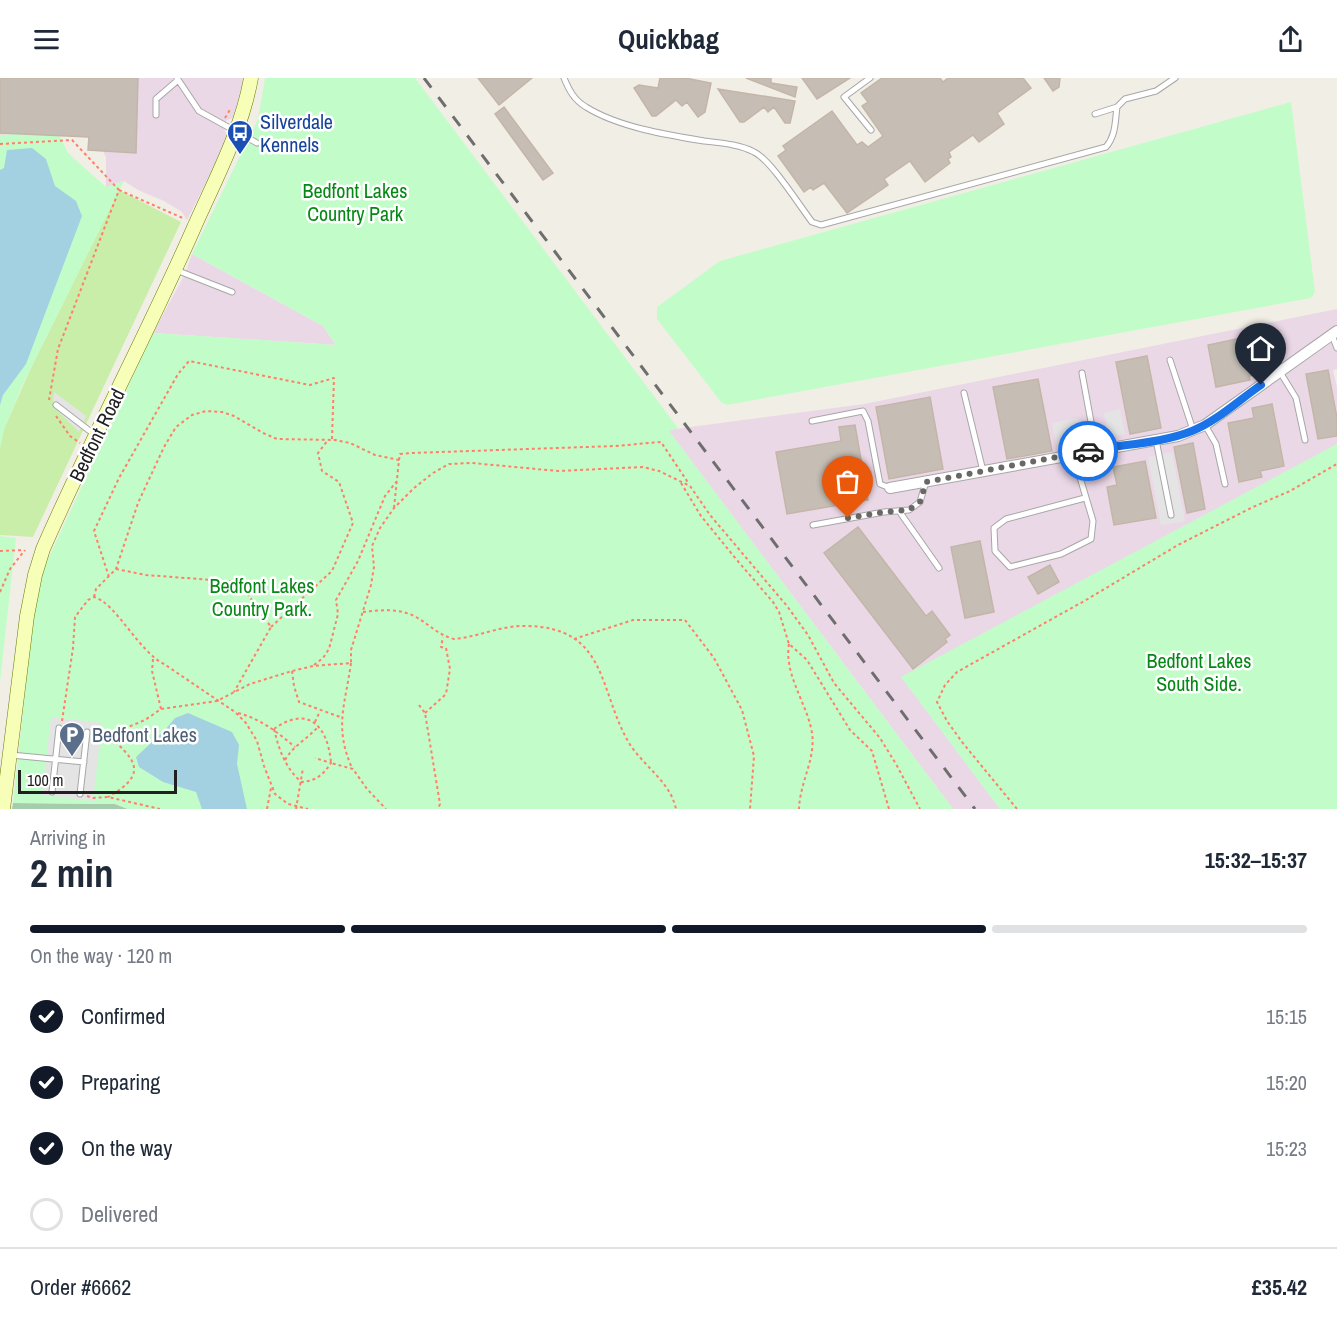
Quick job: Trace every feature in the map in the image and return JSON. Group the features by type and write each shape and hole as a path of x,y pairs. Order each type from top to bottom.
{"street":[{"name":"Bedfont Road","path":"3,809 27,616 43,549 176,270 236,132 246,104 251,78"},
{"path":"890,488 1156,440 1194,430 1334,333"}],"lane":[{"path":"564,78 570,92 584,106 612,119 754,152 765,160 812,222 821,225 1106,147 1115,131 1117,107"},
{"path":"870,78 844,97 871,130"},
{"path":"1095,114 1117,107 1125,99 1156,91 1175,78"},
{"path":"156,115 156,99 178,79 199,111 257,143"},
{"path":"176,270 232,292"},
{"path":"1334,333 1337,348"},
{"path":"1170,360 1194,430"},
{"path":"1280,372 1296,398 1305,440"},
{"path":"1082,373 1096,449"},
{"path":"964,393 983,471"},
{"path":"56,405 96,436"},
{"path":"812,421 863,411 868,421 880,484 890,488"},
{"path":"1205,424 1216,444 1225,484"},
{"path":"1156,440 1171,515"},
{"path":"1073,454 1093,521 1091,539 1061,554 1010,567 995,551 994,528 1005,519 1085,498"},
{"path":"813,525 884,512 909,510 920,502 926,482"},
{"path":"899,511 939,568"},
{"path":"52,792 58,728"},
{"path":"80,794 87,732"},
{"path":"9,755 84,762"}],"path":[{"path":"0,144 72,140 119,190 187,220"},
{"path":"49,404 58,349 119,190"},
{"path":"109,577 94,531 125,467 178,374 189,361 310,385 334,378 330,440 318,453 322,471 339,482 353,523 332,571 271,627 234,692"},
{"path":"94,597 96,589 116,569 138,503 152,471 176,428 192,415 206,411 222,412 277,439 330,440 350,443 375,455 399,460"},
{"path":"54,412 70,436 82,444"},
{"path":"394,508 400,454 615,446 661,442 710,515 787,606 808,635 834,683 880,738 920,809"},
{"path":"386,809 367,789 353,769 346,754 341,717 346,700 351,650 374,567 372,546 380,528 394,508 433,472 449,464 472,463 558,471 643,467 690,486"},
{"path":"1017,809 947,721 937,702 945,685 957,672 1178,546 1253,507 1290,491 1337,464"},
{"path":"313,666 329,649 338,614 336,600 358,561 385,496 397,481"},
{"path":"680,481 701,516 735,560 774,602 779,612 789,644 787,653 790,668 812,730 813,752 801,787 799,809"},
{"path":"0,551 26,550 10,569 0,592"},
{"path":"116,569 146,575 239,582 271,627"},
{"path":"58,728 64,718 75,617 88,600 94,597 99,598 122,621 153,659 235,712 246,723 258,741 271,786 281,800 296,808 308,809"},
{"path":"363,612 402,611 416,617 444,636 454,639 527,626 565,633 594,658 604,679 618,722 639,757 666,785 674,797 676,809"},
{"path":"574,639 633,620 685,620 714,658 742,710 754,756 750,809"},
{"path":"425,713 446,694 450,669 446,648 441,647 444,636"},
{"path":"789,644 807,660 850,730 872,751 889,809"},
{"path":"153,659 152,671 161,709"},
{"path":"87,732 116,732 145,720 161,709 217,701 250,684 292,671 313,666 351,663"},
{"path":"292,671 299,702 341,717"},
{"path":"419,705 425,713 440,804 438,809"},
{"path":"314,722 320,711"},
{"path":"235,712 258,719 274,729 294,747"},
{"path":"274,729 297,718 314,722 328,740 332,763"},
{"path":"284,762 294,747 309,737 318,727"},
{"path":"274,729 284,762 290,772 301,782 310,782 319,778 332,763"},
{"path":"80,794 93,798 108,796 128,783 134,772 130,754 105,733"},
{"path":"315,758 353,769"},
{"path":"296,808 303,768"},
{"path":"267,809 271,786"},
{"path":"108,796 160,809"}],"shaded area":[{"path":"0,78 246,78 236,117 227,120 223,127 227,141 187,220 182,212 124,181 106,187 106,157 101,147 92,138 76,131 0,135"},
{"path":"192,254 323,326 336,345 153,333 185,274"},
{"path":"1337,309 1337,369 1333,370 1337,388 1337,444 1303,465 902,677 1000,809 953,809 668,430 864,404"},
{"path":"54,392 86,416 79,432 53,406"},
{"path":"1120,409 1125,434 1109,437 1104,413"},
{"path":"1078,418 1083,442 1057,447 1052,423"},
{"path":"1172,452 1185,521 1161,525 1148,457"},
{"name":"Bedfont Lakes","path":"51,717 102,723 93,801 42,795"}],"green space":[{"name":"Bedfont Lakes Country Park.","path":"265,78 415,78 678,428 669,431 953,809 128,809 115,804 13,803 37,583 153,333 336,345 323,326 192,254 258,119"},
{"path":"1291,102 1315,292 1311,298 727,405 721,402 657,319 657,307 720,261"},
{"path":"58,132 68,153 106,187 124,181 22,386 4,429 0,448 0,135"},
{"path":"119,190 181,222 33,537 0,535 0,447 4,429 30,370"},
{"name":"Bedfont Lakes South Side.","path":"1337,444 1337,809 1000,809 901,677"},
{"path":"0,536 16,538 0,682"},
{"path":"13,803 115,804 128,809 12,809"}],"water":[{"path":"32,148 46,159 55,186 76,201 82,216 26,364 3,395 0,405 0,170 4,168 7,150"},
{"path":"188,713 232,732 239,745 237,764 247,809 202,809 196,792 163,782 139,767 136,757 175,718"}],"building":[{"path":"0,78 138,78 136,153 88,150 89,137 0,133"},
{"path":"478,78 532,78 499,105"},
{"path":"660,78 685,78 711,83 705,112 698,117 687,102 682,106 676,100 656,116 652,116 634,88 639,85 658,88"},
{"path":"746,78 771,78 771,83 797,87 795,97"},
{"path":"802,78 850,78 817,99"},
{"path":"882,78 940,78 943,82 948,78 1023,78 1031,88 997,113 1004,124 979,142 973,135 949,152 950,163 925,182 910,161 884,179 888,185 847,213 824,183 813,190 811,187 804,192 778,156 786,150 783,146 832,111 857,145 862,142 868,147 883,136 862,106 868,102 861,93"},
{"path":"1044,78 1060,78 1059,87 1053,91"},
{"path":"718,89 795,101 790,123 785,123 774,107 768,112 764,107 744,122 740,122"},
{"path":"504,107 553,173 543,180 495,114"},
{"path":"1251,336 1259,374 1249,376 1250,380 1216,387 1208,345"},
{"path":"1147,356 1161,428 1130,434 1116,362"},
{"path":"1328,370 1337,418 1337,436 1318,439 1306,374"},
{"path":"1038,379 1052,451 1007,459 993,387"},
{"path":"930,397 943,469 889,479 876,407"},
{"path":"1272,404 1284,466 1260,471 1262,477 1239,482 1228,423 1254,418 1252,408"},
{"path":"855,425 868,500 787,514 776,452 841,441 839,427"},
{"path":"1193,443 1205,509 1187,513 1174,447"},
{"path":"1145,461 1156,518 1114,525 1107,487 1117,485 1113,467"},
{"path":"858,527 926,616 932,611 950,635 945,639 947,642 913,669 824,553"},
{"path":"980,541 994,612 965,618 951,547"},
{"path":"1050,565 1059,582 1038,594 1028,577"}],"railway":[{"path":"424,78 975,809"}],"way so far":[{"path":"848,518 909,510 920,502 926,482 1088,451"}],"place":[{"name":"Silverdale Kennels","path":"240,156"},
{"name":"Bedfont Lakes","path":"72,758"}],"route":[{"path":"1088,451 1178,436 1194,430 1261,385"}],"park label":[{"name":"Bedfont Lakes Country Park","path":"355,202"}]}
